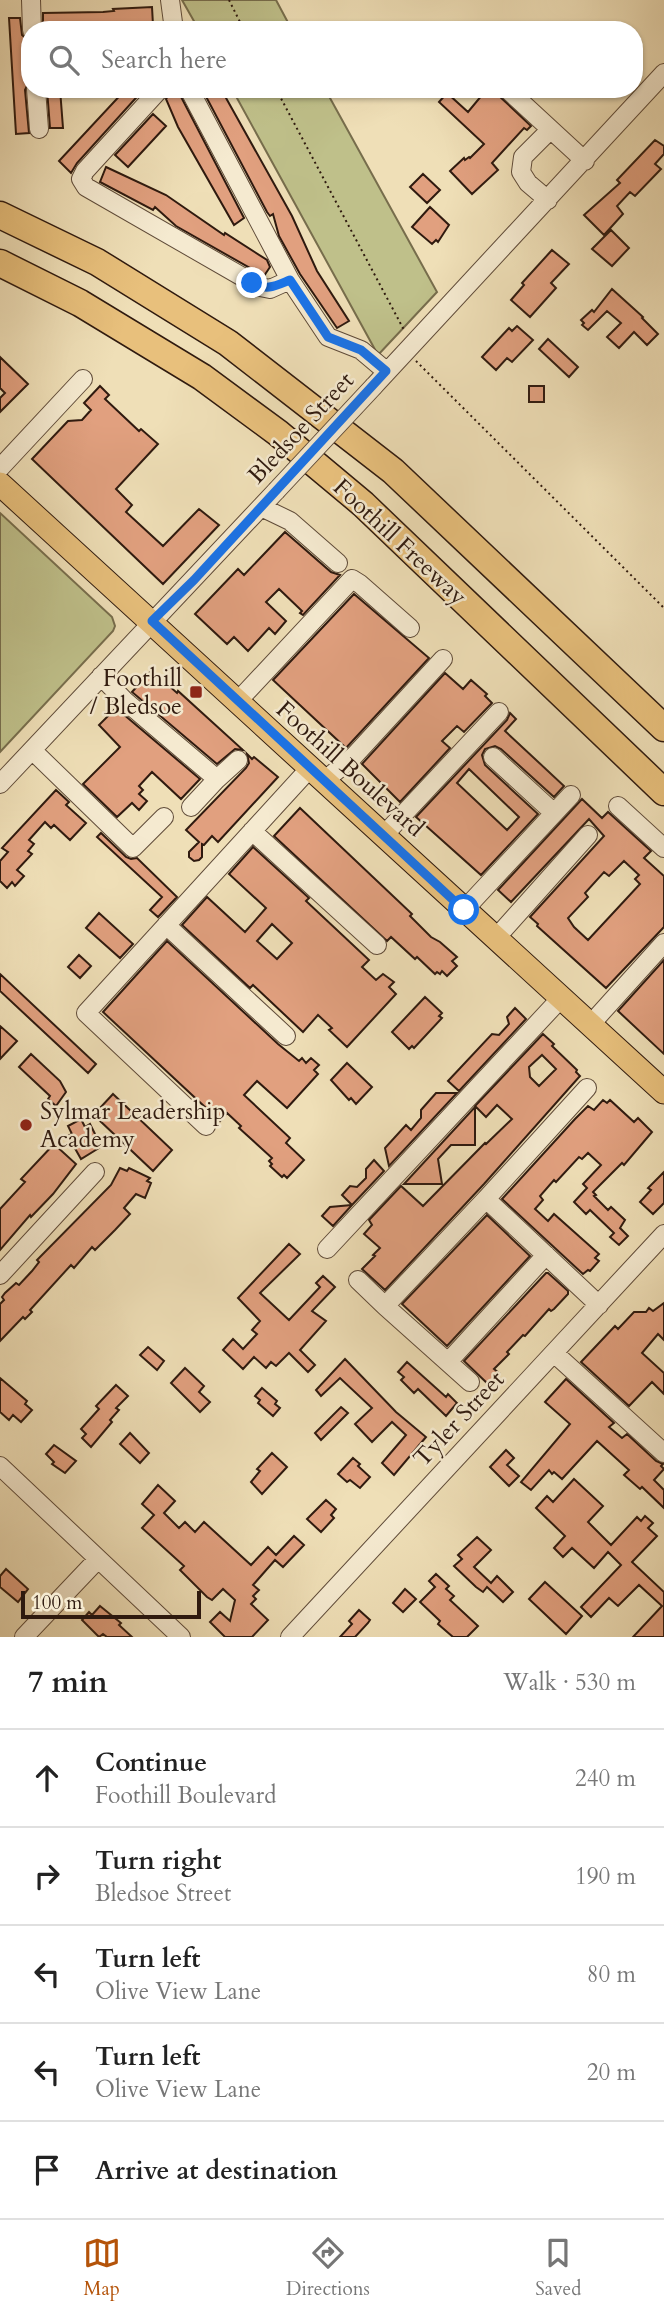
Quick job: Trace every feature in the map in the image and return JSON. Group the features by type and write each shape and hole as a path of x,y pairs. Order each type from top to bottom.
{"highway":[{"name":"Foothill Freeway","path":"0,215 97,262 228,343 393,471 664,728"},
{"name":"Foothill Freeway","path":"0,263 80,303 191,370 278,433 363,504 664,792"}],"main road":[{"name":"Foothill Boulevard","path":"0,484 664,1093"}],"street":[{"path":"31,0 32,21"},
{"path":"170,0 173,21"},
{"name":"Bledsoe Street","path":"0,784 584,161 658,95 664,73"},
{"path":"37,98 39,129"},
{"path":"152,98 85,171 81,178 86,187 260,288 270,289 290,280"},
{"path":"195,98 290,280 328,337 361,350 386,371"},
{"path":"516,98 584,161"},
{"path":"548,200 528,183 521,172 523,157 550,130"},
{"path":"0,468 83,379"},
{"path":"261,507 290,521 338,563"},
{"path":"237,702 352,579 410,628"},
{"path":"206,1126 86,1013 252,831 317,774 354,756 443,659"},
{"path":"101,676 124,700 217,779"},
{"path":"384,835 499,712"},
{"path":"32,750 133,848 164,817"},
{"path":"493,757 554,813"},
{"path":"191,807 238,760"},
{"path":"464,910 571,795"},
{"path":"618,806 664,848"},
{"path":"252,831 377,945"},
{"path":"496,938 588,835"},
{"path":"166,925 286,1035"},
{"path":"590,1025 664,943"},
{"path":"327,1249 562,997"},
{"path":"385,1306 587,1088"},
{"path":"0,1275 95,1172"},
{"path":"486,1199 599,1305"},
{"name":"Tyler Street","path":"290,1637 664,1234"},
{"path":"448,1363 546,1255"},
{"path":"358,1280 470,1382"},
{"path":"554,1353 664,1454"},
{"path":"0,1466 181,1637"},
{"path":"24,1637 98,1559"}],"path":[{"path":"229,0 240,21"},
{"path":"281,98 405,330 410,346 664,608"}],"green space":[{"path":"182,0 276,0 287,21 194,21"},
{"path":"237,98 330,98 437,292 378,355"},
{"path":"0,513 112,617 115,626 0,752"}],"building":[{"path":"152,7 153,21 43,21 43,13 103,12 114,11 113,9"},
{"path":"9,18 20,18 21,98 26,98 29,133 16,134"},
{"path":"48,98 61,98 63,128 50,128"},
{"path":"118,98 136,98 71,173 59,161"},
{"path":"182,98 244,218 234,225 178,127 166,99"},
{"path":"207,98 226,98 292,216 317,271 349,321 337,328 300,274 279,236 273,214 270,216"},
{"path":"443,98 453,98 468,112 480,98 501,98 531,126 527,130 524,128 492,163 498,170 472,194 450,171 464,158 470,158 484,144 439,102"},
{"path":"153,114 166,126 128,167 115,155"},
{"path":"655,140 664,146 664,154 655,164 661,169 635,196 630,192 617,206 623,214 604,235 584,215 620,183 617,180"},
{"path":"106,167 166,195 224,235 225,233 267,260 270,267 264,276 176,226 155,207 153,210 100,182"},
{"path":"423,174 440,190 427,203 410,187"},
{"path":"430,207 449,225 438,242 436,240 432,244 412,227"},
{"path":"611,230 629,248 612,266 592,249"},
{"path":"552,250 569,264 551,283 556,288 530,317 511,300 524,285 522,283"},
{"path":"612,289 658,334 647,345 634,332 619,348 607,337 621,323 607,311 588,330 582,325 584,323 581,320 592,310 594,312"},
{"path":"517,326 533,340 512,362 507,358 496,370 482,357 509,328 512,331"},
{"path":"548,339 578,367 569,377 539,349"},
{"path":"0,357 28,384 0,412 0,398 5,393 0,388"},
{"path":"100,386 109,395 105,399 139,431 141,429 158,444 116,489 132,505 126,512 163,546 199,509 219,525 163,584 32,459 68,421 82,420 91,410 84,403"},
{"path":"529,386 544,386 544,402 529,402"},
{"path":"285,532 331,572 340,575 303,615 279,589 266,602 286,621 275,634 269,628 248,651 234,637 227,644 195,614 238,569 244,575"},
{"path":"354,594 429,658 346,748 273,680"},
{"path":"151,671 166,686 167,684 177,693 178,691 243,750 235,749 217,764 132,692"},
{"path":"445,673 463,689 471,680 487,694 485,696 492,703 464,732 457,726 442,741 450,748 400,802 362,764"},
{"path":"116,708 200,779 181,799 152,772 139,786 143,790 139,794 147,801 139,810 132,803 117,817 83,784 120,747 99,725"},
{"path":"510,713 516,719 505,731 564,786 554,797 501,749 495,746 485,749 482,755 485,765 538,814 481,875 416,817 507,720","holes":["469,769 519,817 507,830 457,783"]},
{"path":"247,754 278,777 218,842 212,836 202,844 202,857 194,861 189,857 189,852 199,842 186,830 246,768 249,763"},
{"path":"56,790 69,802 66,805 86,823 70,840 54,825 51,828 45,822 29,840 34,844 28,851 32,854 17,870 24,876 15,886 12,882 7,888 0,881 0,861 8,852 2,848"},
{"path":"582,799 602,818 608,812 651,851 644,858 664,876 664,927 606,988 530,917 604,836 589,819 511,902 498,890","holes":["624,861 639,875 635,879 640,884 588,940 574,927 568,918 588,897 585,893 604,872 609,876"]},
{"path":"300,808 412,914 410,916 431,937 457,957 452,961 457,966 447,976 442,971 435,974 391,937 387,941 274,836"},
{"path":"101,833 126,857 137,858 177,897 158,917 150,910 162,897 97,837"},
{"path":"253,847 309,898 306,901 369,960 362,967 376,980 383,974 394,982 389,987 396,994 347,1047 318,1015 303,1032 253,985 250,988 182,925 207,897 245,932 266,908 229,874","holes":["272,924 292,943 277,959 257,941"]},
{"path":"99,913 133,944 120,958 86,928"},
{"path":"167,941 278,1044 299,1061 302,1058 306,1063 311,1058 319,1065 314,1070 318,1074 287,1108 257,1081 244,1095 290,1138 286,1143 304,1160 287,1178 270,1166 272,1164 269,1161 272,1158 239,1128 241,1126 227,1113 220,1121 103,1012"},
{"path":"79,955 91,966 80,978 68,967"},
{"path":"664,960 664,1054 618,1011"},
{"path":"0,974 96,1064 88,1073 0,991"},
{"path":"425,997 442,1013 439,1016 442,1018 414,1048 412,1046 409,1049 392,1032"},
{"path":"515,1008 526,1019 459,1091 448,1081 492,1034 499,1035 509,1024 507,1017"},
{"path":"0,1026 17,1041 0,1059"},
{"path":"543,1034 580,1076 385,1290 362,1269 380,1248 364,1234 372,1225 369,1220 401,1186 423,1206 512,1119 497,1105 486,1117 475,1106","holes":["542,1055 556,1069 539,1086 530,1077 529,1067"]},
{"path":"31,1054 60,1081 66,1092 56,1106 48,1099 50,1096 19,1067"},
{"path":"347,1063 372,1087 356,1104 331,1080"},
{"path":"436,1093 457,1093 389,1166 385,1148 406,1125 411,1130 421,1118 421,1110"},
{"path":"113,1094 172,1150 153,1171 98,1119 105,1116 99,1109"},
{"path":"603,1100 607,1103 610,1100 634,1122 638,1118 652,1132 624,1165 622,1163 593,1192 608,1210 611,1207 625,1220 620,1228 628,1236 619,1245 610,1237 614,1233 590,1210 586,1214 574,1202 587,1188 583,1184 601,1165 588,1153 582,1159 579,1157 556,1182 554,1180 540,1196 543,1200 535,1209 548,1221 554,1214 599,1254 595,1258 599,1261 583,1274 502,1199 588,1106 594,1110"},
{"path":"475,1107 475,1145 451,1145 438,1159 442,1184 404,1184"},
{"path":"81,1119 85,1127 90,1124 99,1148 81,1159 68,1136 72,1134 68,1126"},
{"path":"54,1144 76,1164 53,1194 31,1217 30,1215 0,1250 0,1209 25,1182 21,1179"},
{"path":"374,1160 384,1171 352,1205 342,1195 350,1186 357,1187 366,1178 366,1169"},
{"path":"120,1168 127,1171 129,1168 150,1178 147,1181 151,1183 145,1198 136,1194 124,1208 130,1214 95,1250 92,1247 74,1268 71,1265 30,1310 32,1312 25,1319 23,1317 0,1341 0,1304 4,1300 2,1297 16,1283 19,1285 39,1262 37,1260 111,1185"},
{"path":"664,1172 664,1203 653,1214 640,1202 651,1190 648,1188"},
{"path":"352,1205 333,1226 322,1216 330,1207"},
{"path":"487,1215 530,1256 447,1346 402,1304"},
{"path":"289,1244 300,1254 260,1293 289,1320 320,1287 316,1283 323,1276 335,1287 312,1311 326,1321 300,1350 315,1365 308,1372 289,1353 276,1366 271,1362 266,1368 254,1357 243,1369 223,1350 233,1339 243,1349 257,1334 252,1330 260,1321 238,1298"},
{"path":"546,1273 568,1291 568,1294 554,1309 549,1309 507,1352 509,1354 494,1369 499,1373 488,1384 464,1361"},
{"path":"664,1303 664,1340 658,1334 642,1353 664,1373 664,1394 652,1382 629,1406 581,1362 615,1326 618,1329 634,1312 646,1312 649,1308 653,1311"},
{"path":"148,1347 164,1361 157,1370 140,1355"},
{"path":"345,1359 396,1412 426,1437 394,1475 382,1463 406,1435 392,1422 372,1442 355,1424 372,1408 340,1378 321,1396 316,1390"},
{"path":"407,1362 446,1397 448,1394 457,1403 446,1416 418,1389 414,1393 401,1380 404,1377 398,1372"},
{"path":"185,1368 204,1386 199,1392 210,1402 200,1412 171,1383"},
{"path":"0,1378 27,1401 25,1404 32,1410 21,1422 13,1415 9,1420 0,1412"},
{"path":"566,1379 614,1423 609,1427 622,1438 627,1434 656,1461 663,1464 661,1466 664,1469 654,1480 664,1490 664,1508 642,1487 640,1489 624,1475 629,1470 597,1441 562,1479 549,1470 531,1490 521,1482 570,1424 545,1402"},
{"path":"116,1385 128,1396 116,1408 119,1410 110,1420 112,1422 91,1447 82,1438 86,1434 81,1429 99,1409 96,1406"},
{"path":"262,1388 277,1401 275,1404 280,1408 273,1416 258,1403 260,1400 255,1396"},
{"path":"341,1407 348,1413 321,1440 315,1433"},
{"path":"130,1433 149,1453 140,1463 120,1444"},
{"path":"54,1445 76,1461 65,1473 52,1464 54,1462 46,1454"},
{"path":"506,1450 514,1458 507,1465 519,1476 509,1486 490,1467"},
{"path":"272,1453 287,1467 262,1494 251,1482 260,1471 257,1469"},
{"path":"353,1458 370,1477 360,1488 338,1474"},
{"path":"574,1479 603,1506 588,1522 611,1545 637,1517 641,1521 645,1516 653,1523 648,1528 657,1536 632,1562 664,1592 664,1637 633,1637 662,1606 639,1585 618,1606 609,1598 591,1617 581,1607 621,1565 608,1552 594,1568 572,1548 563,1557 554,1548 565,1536 536,1508 547,1496 553,1502"},
{"path":"158,1485 175,1501 164,1513 179,1528 185,1522 195,1532 204,1522 251,1565 268,1547 276,1555 294,1536 304,1545 283,1567 275,1560 253,1585 259,1590 253,1596 256,1599 251,1604 268,1620 252,1637 225,1637 210,1622 220,1612 230,1621 235,1600 223,1589 212,1600 207,1597 180,1570 184,1566 142,1528 154,1515 142,1504"},
{"path":"326,1500 336,1509 331,1515 334,1518 321,1532 307,1519"},
{"path":"477,1537 491,1550 474,1567 491,1583 497,1576 513,1592 503,1602 487,1587 483,1592 476,1587 454,1566 462,1559 458,1555"},
{"path":"6,1569 28,1589 18,1602 0,1587 0,1576"},
{"path":"436,1574 449,1586 446,1589 454,1596 450,1600 478,1626 467,1637 453,1637 420,1602 435,1587 429,1581"},
{"path":"545,1582 582,1616 566,1634 529,1599"},
{"path":"405,1589 416,1599 403,1612 393,1603"},
{"path":"100,1606 121,1623 119,1625 132,1637 107,1637 103,1634 99,1637 82,1620 89,1612 92,1615"},
{"path":"359,1610 370,1620 368,1623 355,1637 340,1637 352,1624 349,1621"}],"place":[{"name":"Foothill / Bledsoe","path":"196,692"},
{"name":"Sylmar Leadership Academy","path":"26,1125"}],"route":[{"path":"252,283 260,288 270,289 290,280 328,337 361,350 386,371 194,580 152,621 464,910"}]}
